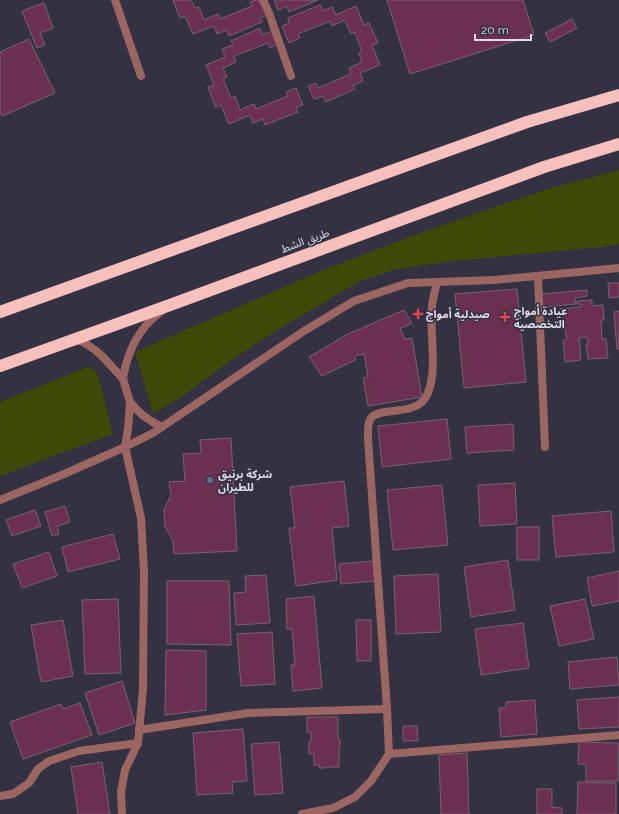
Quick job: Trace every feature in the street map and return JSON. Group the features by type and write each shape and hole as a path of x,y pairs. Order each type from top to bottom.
{"highway":[{"path":"0,312 527,122 619,95"},
{"name":"طريق الشط","path":"0,366 544,167 619,144"}],"street":[{"path":"115,0 141,76"},
{"path":"263,0 291,76"},
{"path":"0,500 125,448 153,433 304,331 354,301 408,283 494,280 619,268"},
{"path":"538,276 545,446"},
{"path":"302,814 333,808 355,797 372,781 389,754 368,447 368,425 370,418 376,414 412,408 421,402 426,396 433,375 432,306 437,282"},
{"path":"123,379 126,361 133,344 142,329 155,316 170,305"},
{"path":"75,339 85,343 103,357 123,379 130,402 137,411 162,427"},
{"path":"122,814 121,792 125,770 138,743 143,681 144,571 141,518 125,448 130,402"},
{"path":"139,730 248,714 387,709"},
{"path":"389,754 619,735"},
{"path":"0,796 13,794 29,783 38,770 49,761 79,751 138,743"}],"green space":[{"path":"619,170 619,244 602,247 453,261 398,269 362,280 276,331 227,363 186,394 153,414 135,352 321,271 420,233 551,188"},
{"path":"90,366 98,375 113,434 0,476 0,402"}],"building":[{"path":"173,0 191,0 195,8 199,7 204,20 218,14 220,19 252,6 250,2 256,0 261,0 267,15 260,18 262,22 229,36 227,30 217,34 214,26 193,34 185,16 180,18"},
{"path":"274,0 318,0 289,12 287,6 278,10"},
{"path":"387,0 523,0 534,35 410,74"},
{"path":"44,3 53,28 40,33 45,45 37,48 22,11"},
{"path":"320,5 323,11 332,7 336,15 356,6 364,25 369,23 378,43 372,45 380,65 360,73 363,81 353,85 355,89 326,102 323,96 314,99 308,86 316,83 318,88 351,74 349,68 362,62 359,53 362,52 355,32 351,34 345,20 332,26 330,21 298,34 300,38 289,43 282,26 289,23 288,18"},
{"path":"572,19 577,28 550,42 545,33"},
{"path":"260,28 262,35 272,31 277,44 270,48 268,43 234,56 236,62 223,68 227,77 223,79 231,98 235,96 240,110 254,104 256,109 288,96 286,92 296,88 303,105 296,107 298,112 265,125 263,119 253,123 250,115 229,124 221,105 216,108 208,87 214,85 206,65 225,57 222,49 233,45 231,41"},
{"path":"29,39 55,93 2,116 0,112 0,52"},
{"path":"608,283 619,283 619,297 609,298"},
{"path":"517,289 526,382 464,388 455,294"},
{"path":"587,290 587,296 575,298 576,304 543,307 541,294"},
{"path":"592,300 592,306 603,305 604,320 601,320 602,339 606,339 608,358 588,359 586,344 588,344 587,337 579,338 581,360 565,362 563,340 567,339 565,329 562,329 560,309 581,307 581,304 577,304 577,301"},
{"path":"404,310 412,323 400,329 405,339 412,338 422,397 368,406 363,378 368,377 364,354 355,356 355,360 322,376 309,357 348,334"},
{"path":"619,311 619,349 617,349 614,312"},
{"path":"447,419 451,459 382,467 378,426"},
{"path":"513,424 514,450 467,453 465,427"},
{"path":"231,438 237,551 174,554 173,540 165,527 164,510 171,495 169,482 185,481 183,454 201,453 200,440"},
{"path":"344,481 349,526 332,528 337,580 296,586 289,528 295,528 290,487"},
{"path":"515,483 517,524 480,526 478,485"},
{"path":"442,485 448,545 393,550 387,490"},
{"path":"65,506 70,522 57,526 59,534 52,536 45,512"},
{"path":"35,510 41,526 12,536 6,520"},
{"path":"611,511 614,552 556,557 552,516"},
{"path":"517,527 539,527 539,560 517,560"},
{"path":"113,534 120,559 68,572 62,547"},
{"path":"49,552 57,576 22,588 13,564"},
{"path":"508,560 515,610 471,617 464,567"},
{"path":"373,561 375,581 341,584 339,564"},
{"path":"619,571 619,601 592,606 587,578"},
{"path":"438,574 441,632 396,634 394,576"},
{"path":"266,575 270,623 236,625 234,593 246,592 245,576"},
{"path":"167,581 229,581 231,645 167,644"},
{"path":"314,596 322,688 293,691 291,665 295,665 292,629 287,629 286,599"},
{"path":"118,599 121,673 85,674 82,600"},
{"path":"585,599 594,639 559,646 550,606"},
{"path":"63,620 73,676 41,682 31,625"},
{"path":"356,620 371,620 371,661 357,661"},
{"path":"523,623 529,668 481,675 475,629"},
{"path":"272,632 275,684 241,686 237,634"},
{"path":"166,650 206,651 206,710 165,715"},
{"path":"617,657 619,685 570,689 568,662"},
{"path":"122,681 135,723 99,735 85,693"},
{"path":"619,697 619,727 579,729 577,700"},
{"path":"535,700 537,734 501,737 499,708 506,708 506,702"},
{"path":"80,703 92,735 23,759 10,722 61,704 63,709"},
{"path":"307,717 338,717 338,739 340,739 339,767 319,768 319,765 314,765 314,754 309,754 311,732 307,732"},
{"path":"403,726 417,726 418,741 403,741"},
{"path":"243,729 247,781 232,782 233,793 197,795 193,733"},
{"path":"279,742 283,793 255,795 251,744"},
{"path":"579,742 618,743 618,781 586,781 586,764 578,764"},
{"path":"467,753 469,814 441,814 439,755"},
{"path":"102,762 110,814 78,814 71,767"},
{"path":"578,782 616,783 616,814 577,814"},
{"path":"537,789 552,789 552,807 562,808 562,814 537,814"}],"place":[{"name":"صيدلية أمواج","path":"418,314"},
{"name":"عيادة أمواج التخصصية","path":"505,317"},
{"name":"شركة برنيق للطيران","path":"210,480"}]}
